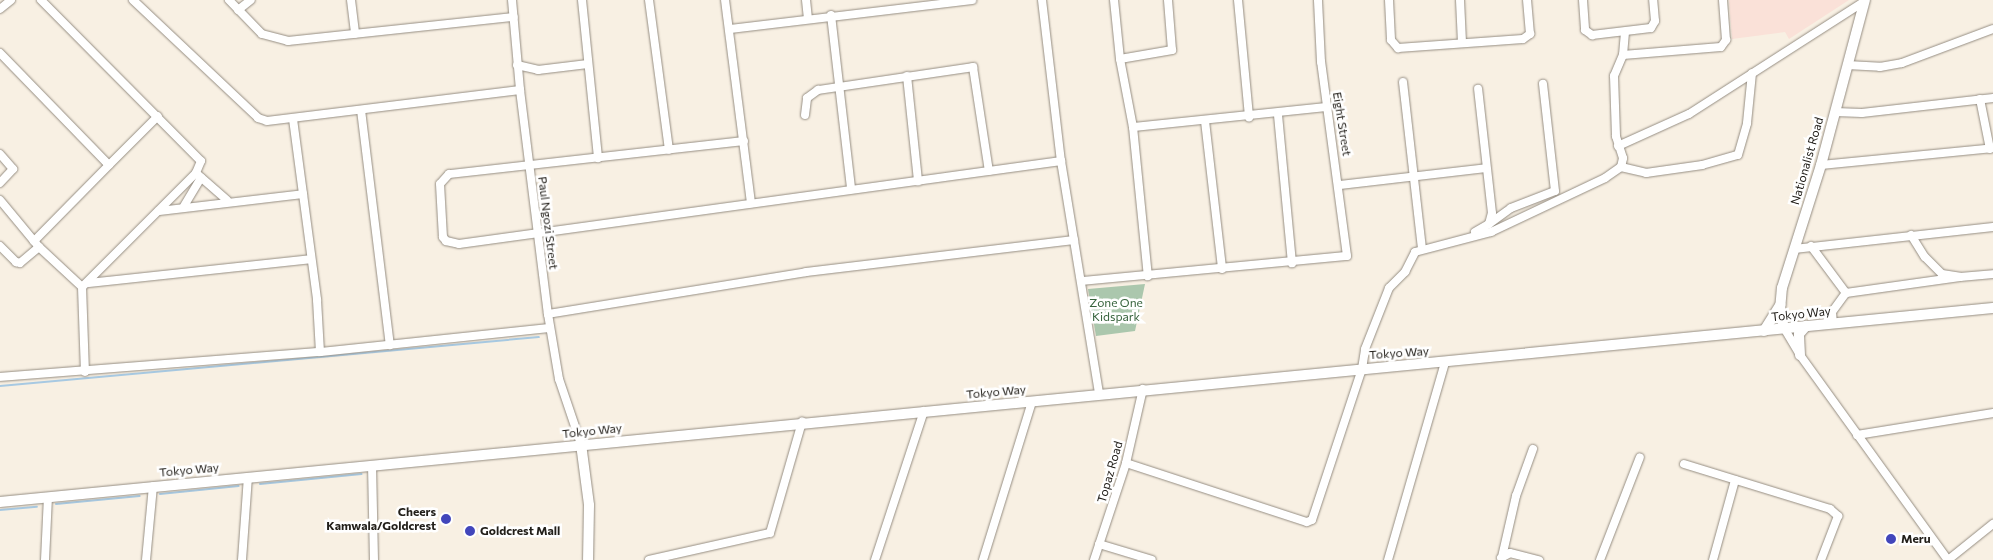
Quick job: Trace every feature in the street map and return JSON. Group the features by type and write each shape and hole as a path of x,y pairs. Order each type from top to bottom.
{"main road":[{"name":"Nationalist Road","path":"1764,331 1780,304 1782,288 1821,164 1865,1"},
{"path":"1780,304 1795,327 1800,354"},
{"name":"Tokyo Way","path":"0,502 802,422 1032,402 1144,389 1445,362 1993,308"},
{"path":"581,444 589,505 588,560"}],"street":[{"path":"0,9 11,0"},
{"path":"41,0 198,158 200,161 199,176 184,206"},
{"path":"133,0 258,118 293,119 520,90"},
{"path":"229,0 262,34 288,41 514,16"},
{"path":"238,10 251,0"},
{"path":"351,0 356,34"},
{"name":"Paul Ngozi Street","path":"512,0 517,66 550,328 559,379 581,444"},
{"path":"582,0 598,158"},
{"path":"649,0 668,150"},
{"path":"725,0 751,203"},
{"path":"806,0 808,18"},
{"path":"730,29 907,3 972,0"},
{"path":"1042,0 1061,161 1099,394"},
{"path":"1114,0 1120,59 1133,127 1148,276"},
{"path":"1120,59 1172,50 1168,0"},
{"path":"1238,0 1249,117"},
{"name":"Eight Street","path":"1292,263 1342,259 1349,252 1327,108 1318,0"},
{"path":"1389,0 1392,40 1398,48 1528,37 1527,0"},
{"path":"1460,0 1462,43"},
{"path":"1583,0 1587,34 1625,32 1654,25 1653,0"},
{"path":"1623,55 1721,47 1726,40 1723,0"},
{"path":"1618,146 1655,127 1672,124 1865,1"},
{"path":"831,15 850,189"},
{"path":"1847,65 1880,67 1902,63 1993,29"},
{"path":"1621,167 1614,76 1623,55 1625,32"},
{"path":"0,54 109,164"},
{"path":"517,66 538,70 588,64"},
{"path":"805,115 811,92 906,76 973,68 990,172"},
{"path":"1621,167 1646,172 1702,165 1738,155 1747,123 1752,73"},
{"path":"906,76 918,181"},
{"path":"1403,82 1422,248"},
{"path":"1462,239 1490,224 1511,208 1555,191 1543,84"},
{"path":"1478,88 1492,213 1490,224"},
{"path":"1835,112 1862,113 1993,98"},
{"path":"1821,164 1992,149 1980,99"},
{"path":"1133,127 1278,115 1327,108"},
{"path":"361,110 390,345"},
{"path":"1082,282 1292,263 1278,115"},
{"path":"0,246 16,262 20,263 109,164 158,116"},
{"path":"293,119 311,258 320,352"},
{"path":"1205,121 1222,269"},
{"path":"744,141 529,166 458,172 443,178 440,184 443,237 446,242 459,244 1061,161"},
{"path":"0,154 13,169 0,183"},
{"path":"1126,463 1307,522 1316,513 1362,368 1365,350 1389,288 1406,272 1415,252 1422,248 1491,232 1529,216 1616,172 1621,167"},
{"path":"1340,185 1486,168"},
{"path":"199,176 227,200"},
{"path":"86,372 85,285 158,211 199,176"},
{"path":"158,211 227,200 303,194"},
{"path":"0,200 36,244 85,285 311,258"},
{"path":"1794,249 1993,227"},
{"path":"1911,235 1925,258 1942,274 1960,277"},
{"path":"548,314 806,272 1074,240"},
{"path":"1811,246 1846,293"},
{"path":"1834,324 1832,312 1846,293 1993,274"},
{"path":"1795,327 1800,354 1948,560 1993,524"},
{"path":"0,377 86,372 320,352 550,328"},
{"path":"1388,560 1445,362"},
{"name":"Topaz Road","path":"1094,560 1126,463 1144,389"},
{"path":"983,560 1032,402"},
{"path":"875,560 924,411"},
{"path":"1857,435 1993,413"},
{"path":"649,560 770,533 802,422"},
{"path":"1501,559 1516,496 1533,449"},
{"path":"1600,560 1640,457"},
{"path":"1684,464 1830,509 1838,516 1821,560"},
{"path":"372,465 374,560"},
{"path":"242,560 248,477"},
{"path":"1713,560 1735,480"},
{"path":"146,560 153,486"},
{"path":"45,560 48,497"},
{"path":"1099,544 1152,560"},
{"path":"1501,559 1510,553 1539,560"}],"shaded area":[{"path":"1729,0 1849,0 1789,39 1785,32 1732,39"}],"green space":[{"name":"Zone One Kidspark","path":"1145,284 1135,331 1096,336 1088,289"}],"waterway":[{"path":"0,386 539,337"},
{"path":"260,484 362,474"},
{"path":"160,494 239,486"},
{"path":"56,504 140,496"},
{"path":"0,510 37,507"}],"place":[{"name":"Cheers Kamwala/Goldcrest","path":"446,519"},
{"name":"Goldcrest Mall","path":"470,531"},
{"name":"Meru","path":"1891,539"}]}
